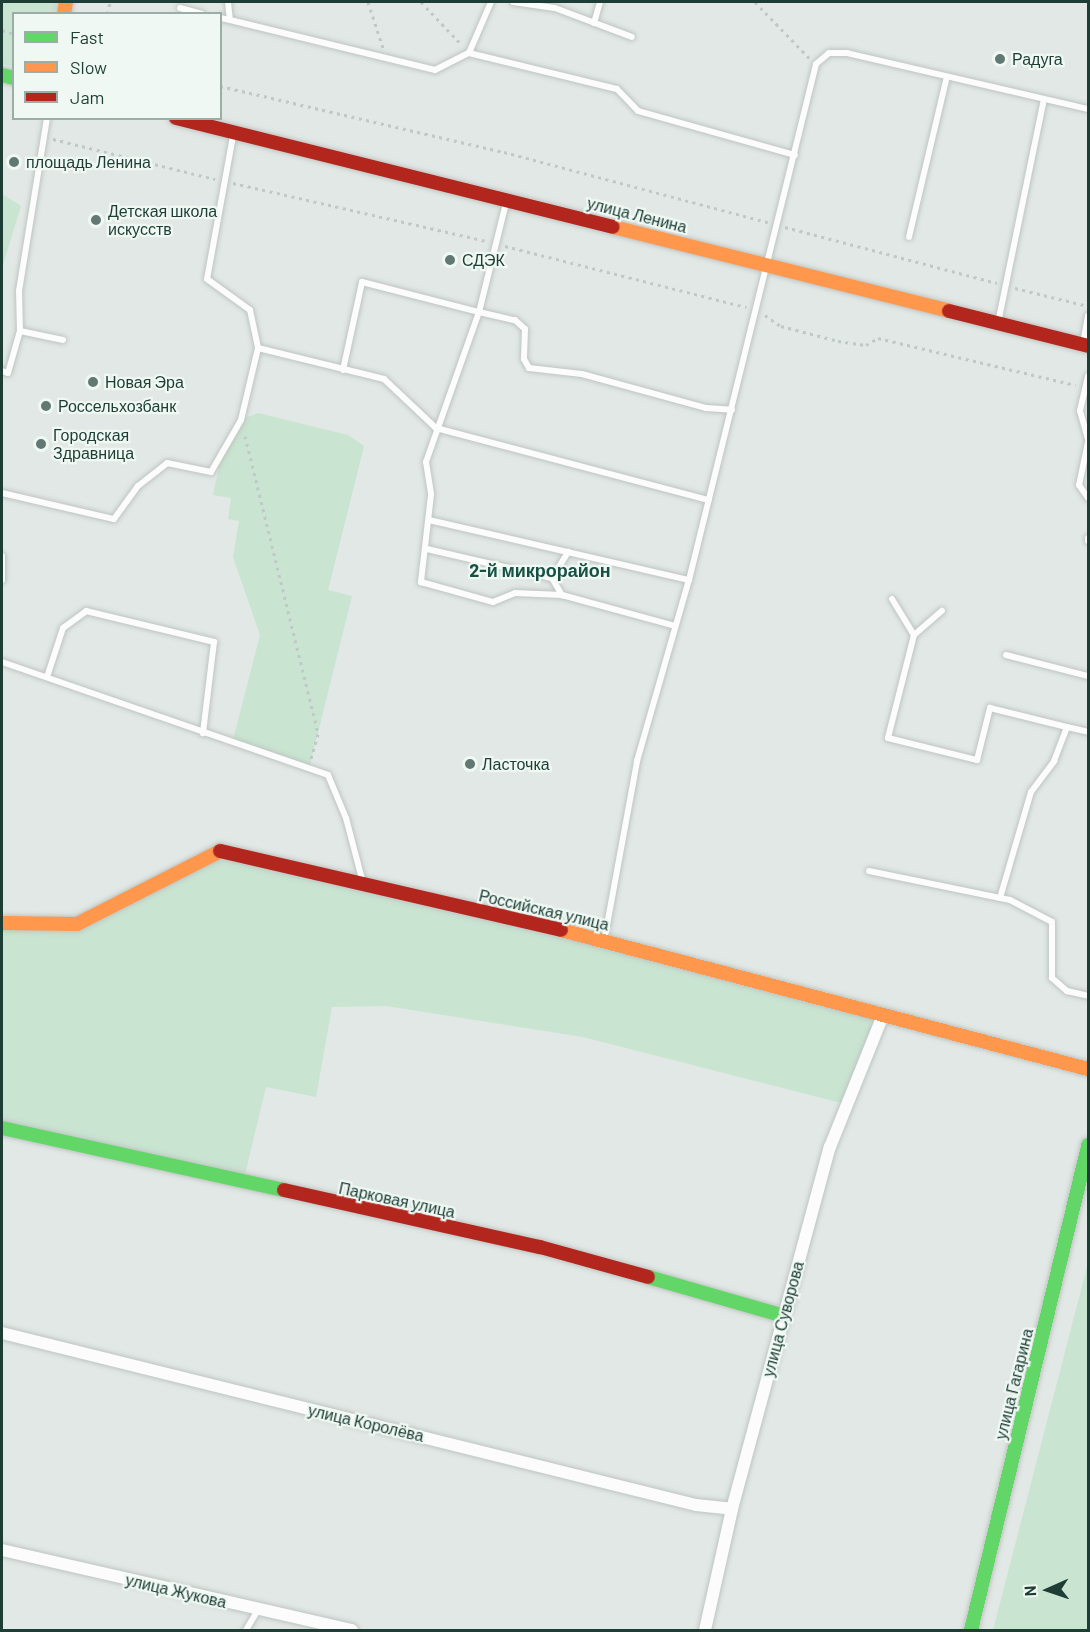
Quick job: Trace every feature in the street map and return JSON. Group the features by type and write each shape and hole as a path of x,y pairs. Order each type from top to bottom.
{"street":[{"name":"улица Ленина","path":"184,120 1086,345"},
{"name":"Российская улица","path":"2,923 77,924 222,850 362,880 520,924 604,940 1089,1069"},
{"name":"улица Суворова","path":"705,1630 732,1509 830,1147 883,1015"},
{"name":"Парковая улица","path":"2,1128 540,1247 783,1316"},
{"name":"улица Гагарина","path":"971,1630 1089,1145"},
{"name":"улица Королёва","path":"2,1334 696,1505 732,1509"},
{"name":"улица Жукова","path":"2,1550 351,1630"}],"lane":[{"path":"228,2 230,20"},
{"path":"469,53 490,2"},
{"path":"513,2 530,3 632,37"},
{"path":"594,23 600,2"},
{"path":"180,8 195,12"},
{"path":"222,18 435,70 469,53 617,89 638,111 795,154"},
{"path":"604,940 637,761 688,580 758,310 816,64 829,53 847,53 1043,103 1089,109"},
{"path":"909,237 946,80"},
{"path":"997,324 1043,103"},
{"path":"2,371 8,373 20,331 19,291 47,120"},
{"path":"2,493 114,519 138,486 167,462 211,472 241,420 258,348 250,310 207,279 228,182 234,132"},
{"path":"507,199 479,312 436,428 426,462 429,520 422,582 493,602 514,592 562,596 675,626"},
{"path":"343,370 362,282 515,320 525,329 524,359 529,368 582,374 706,408 732,410"},
{"path":"1086,345 1089,315"},
{"path":"20,331 63,340"},
{"path":"258,348 384,379 436,428 709,500"},
{"path":"1089,376 1080,422 1089,440 1079,486 1089,498"},
{"path":"429,520 688,580"},
{"path":"427,549 552,578 562,596"},
{"path":"552,578 568,552"},
{"path":"2,556 2,580"},
{"path":"892,599 914,635"},
{"path":"48,674 63,628 86,611 214,642 204,733"},
{"path":"942,611 914,635 888,738 977,760 990,708 1089,732"},
{"path":"1006,655 1089,676"},
{"path":"2,662 48,674 204,733 328,775 346,818 362,880"},
{"path":"1000,898 1031,792 1054,761 1067,727"},
{"path":"869,871 1000,898 1052,922 1052,978 1067,991 1089,996"},
{"path":"246,1630 258,1610"}],"path":[{"path":"368,2 387,58"},
{"path":"421,2 469,53"},
{"path":"755,2 816,64"},
{"path":"222,86 504,152 1089,306"},
{"path":"45,137 497,244 758,310 781,326 838,341 866,345 878,338 1086,388"},
{"path":"241,420 318,734 309,769"}],"green space":[{"path":"2,2 57,2 54,12 12,12 12,66 2,64"},
{"path":"2,194 21,206 2,268"},
{"path":"258,413 348,435 364,446 328,590 352,596 309,769 232,744 260,635 233,557 239,521 228,519 231,498 213,495 222,453 241,420"},
{"path":"222,850 883,1015 845,1104 583,1037 386,1006 332,1007 316,1097 266,1087 243,1183 2,1127 2,923 77,924"},
{"path":"1088,1263 1088,1630 993,1630"}],"traffic: fast":[{"path":"2,75 12,78"},
{"path":"2,1128 284,1190"},
{"path":"971,1630 1088,1145"},
{"path":"648,1277 784,1316"}],"traffic: slow":[{"path":"64,12 66,2"},
{"path":"613,227 949,311"},
{"path":"2,923 77,924 220,851"},
{"path":"561,930 1088,1069"}],"traffic: jam":[{"path":"184,120 613,227"},
{"path":"949,311 1088,346"},
{"path":"220,851 561,930"},
{"path":"284,1190 540,1247 648,1277"}],"place":[{"name":"Радуга","path":"1000,59"},
{"name":"площадь Ленина","path":"14,162"},
{"name":"Детская школа искусств","path":"96,220"},
{"name":"СДЭК","path":"450,260"},
{"name":"Новая Эра","path":"93,382"},
{"name":"Россельхозбанк","path":"46,406"},
{"name":"Городская Здравница","path":"41,444"},
{"name":"Ласточка","path":"470,764"}],"district":[{"name":"2-й микрорайон","path":"540,570"}]}
